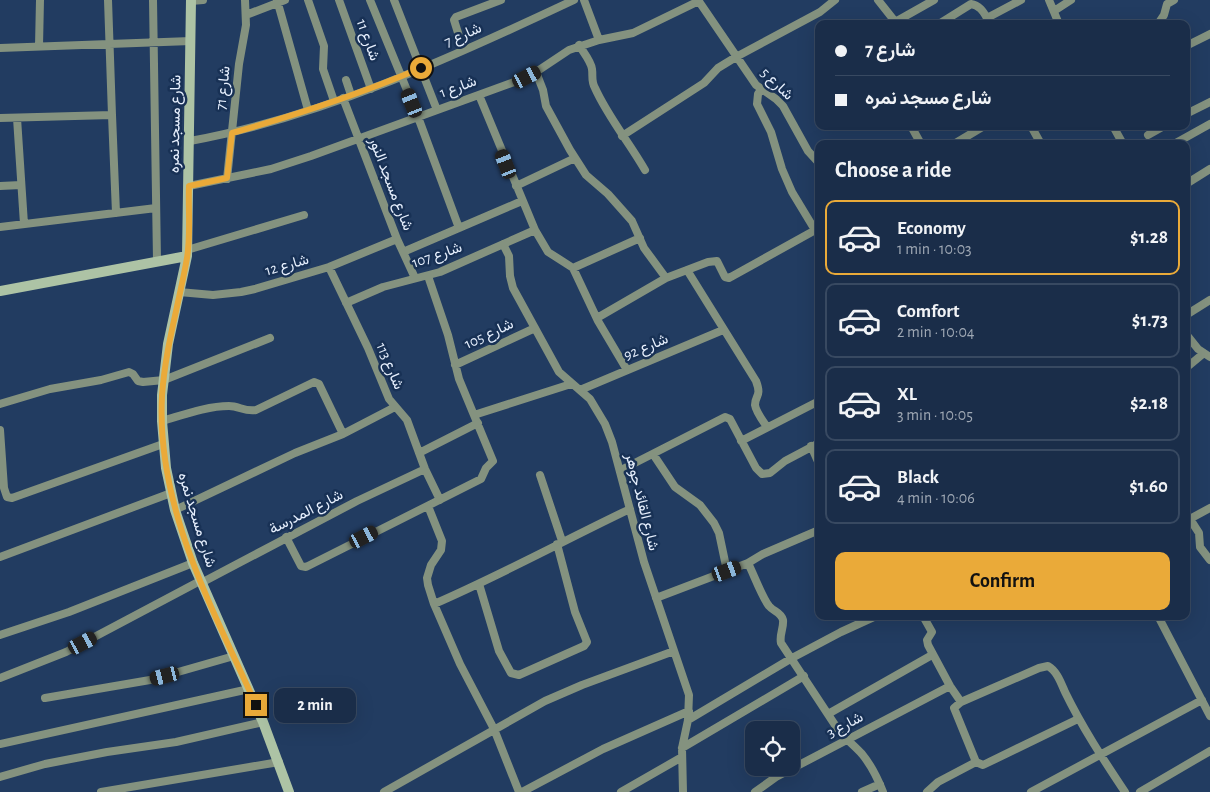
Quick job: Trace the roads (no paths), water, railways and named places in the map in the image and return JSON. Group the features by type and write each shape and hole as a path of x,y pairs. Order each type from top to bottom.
{"street":[{"path":"39,46 40,0"},
{"path":"108,0 116,213"},
{"path":"153,0 152,42 157,261"},
{"path":"191,0 203,0"},
{"name":"شارع مسجد نمره","path":"191,0 187,253 168,344 164,380 163,444 175,510 193,563 264,722 289,792"},
{"name":"شارع 71","path":"227,178 246,15 245,0"},
{"path":"308,0 324,46 323,69 334,101"},
{"name":"شارع 11","path":"339,0 371,89"},
{"path":"370,0 418,117 459,228"},
{"path":"394,0 437,110"},
{"path":"459,36 454,20 456,17 501,0"},
{"name":"شارع 7","path":"190,141 232,133 371,89 574,0"},
{"path":"584,0 599,40"},
{"path":"622,136 704,83 718,68 820,12 835,0"},
{"path":"878,0 894,20"},
{"path":"901,20 934,0"},
{"path":"990,20 1021,0"},
{"path":"1048,0 1057,20"},
{"path":"1054,11 1072,0"},
{"path":"1161,20 1167,4 1174,0"},
{"path":"246,15 280,1 308,110"},
{"name":"شارع 1","path":"189,186 271,169 479,95 536,72 556,57 579,45 632,33 700,1"},
{"name":"شارع 5","path":"700,1 756,85 783,106 808,151 815,159"},
{"path":"945,20 971,4 975,4 980,8 987,20"},
{"path":"1190,44 1210,34"},
{"path":"0,48 191,40"},
{"path":"579,45 592,67 594,88 622,136 634,151 645,170"},
{"path":"536,72 543,90 546,106 575,158 586,175 608,194 632,221 644,248 666,278"},
{"name":"شارع مسجد النور","path":"346,80 347,97 359,138 397,239 415,278"},
{"path":"761,90 758,94 757,104 770,132 782,169 792,192 815,226"},
{"path":"479,95 535,230 548,252 573,268 597,318 627,370"},
{"path":"1190,112 1210,102"},
{"path":"0,118 112,115"},
{"path":"17,118 24,224"},
{"path":"1181,140 1210,124"},
{"path":"961,140 977,130"},
{"path":"1148,135 1157,130"},
{"path":"516,186 575,158"},
{"path":"1190,182 1210,169"},
{"path":"0,186 21,185"},
{"path":"403,252 522,201"},
{"path":"0,227 156,208"},
{"path":"0,291 157,261 304,216"},
{"name":"شارع 107","path":"346,303 383,287 428,276 535,230"},
{"path":"597,318 666,278 716,260 725,277 728,278 815,230"},
{"path":"573,268 640,238"},
{"name":"شارع 12","path":"179,292 213,295 242,292 330,267 397,239"},
{"name":"شارع القائد جوهر","path":"503,244 510,260 512,283 535,328 559,372 590,399 605,424 621,470 644,562 674,652 688,687 689,711 682,748 683,792"},
{"name":"شارع 113","path":"330,267 389,399 407,420 425,469 440,500"},
{"path":"687,270 756,381 759,392 755,407 766,427"},
{"path":"286,537 301,566 306,568 481,479 486,468 492,463 493,458 463,392 448,335 428,276"},
{"path":"1190,312 1210,300"},
{"name":"شارع 105","path":"455,364 535,328"},
{"name":"شارع 92","path":"580,390 723,330"},
{"path":"0,404 50,389 101,380 129,372 143,382 164,380 270,338"},
{"path":"1190,339 1198,349 1207,355 1190,366"},
{"path":"162,421 224,406 231,406 246,411 256,410 314,382 319,384 343,434"},
{"path":"419,453 476,419 571,384"},
{"path":"741,441 815,403"},
{"path":"175,510 294,453 343,434 395,407"},
{"path":"621,470 725,417 730,420 756,468 764,474 770,473 785,461 815,445"},
{"path":"0,430 4,488 7,497 12,498 163,444"},
{"path":"653,454 675,487 700,505 714,523 720,533 727,571"},
{"name":"شارع المدرسة","path":"0,678 66,652 357,500 425,469"},
{"path":"479,584 500,651 511,673 519,674 584,646 587,642 575,612 559,543 540,475"},
{"path":"0,557 171,494"},
{"path":"428,506 442,541 440,550 431,565 428,578 428,585 434,604 460,664 494,729 521,792 603,749 689,711"},
{"path":"1190,519 1210,508"},
{"path":"434,604 479,584 630,509"},
{"path":"1190,522 1199,533 1200,547 1210,560"},
{"path":"656,598 748,563 763,554 815,532"},
{"path":"0,635 69,612 193,563"},
{"path":"748,563 769,606 780,614 783,627 780,639 846,740 861,753 883,792"},
{"path":"688,720 792,658 867,620"},
{"path":"925,620 932,632 927,642 932,655 961,702"},
{"path":"1160,620 1209,712"},
{"path":"384,792 545,701 582,685 674,652"},
{"path":"828,714 932,655"},
{"path":"45,698 150,680 234,656"},
{"path":"1078,719 983,765 976,762 954,710 961,702 1044,666 1051,668 1058,676 1078,719 1100,756 1125,792"},
{"path":"682,748 804,676"},
{"name":"شارع 3","path":"755,792 776,777 950,686"},
{"path":"0,744 249,689"},
{"path":"1031,792 1202,700"},
{"path":"0,777 45,764 107,752 176,742 264,722"},
{"path":"1140,792 1210,751"},
{"path":"621,792 682,757"},
{"path":"101,792 279,762"},
{"path":"927,792 938,782 976,762"},
{"path":"862,792 880,784"}]}
